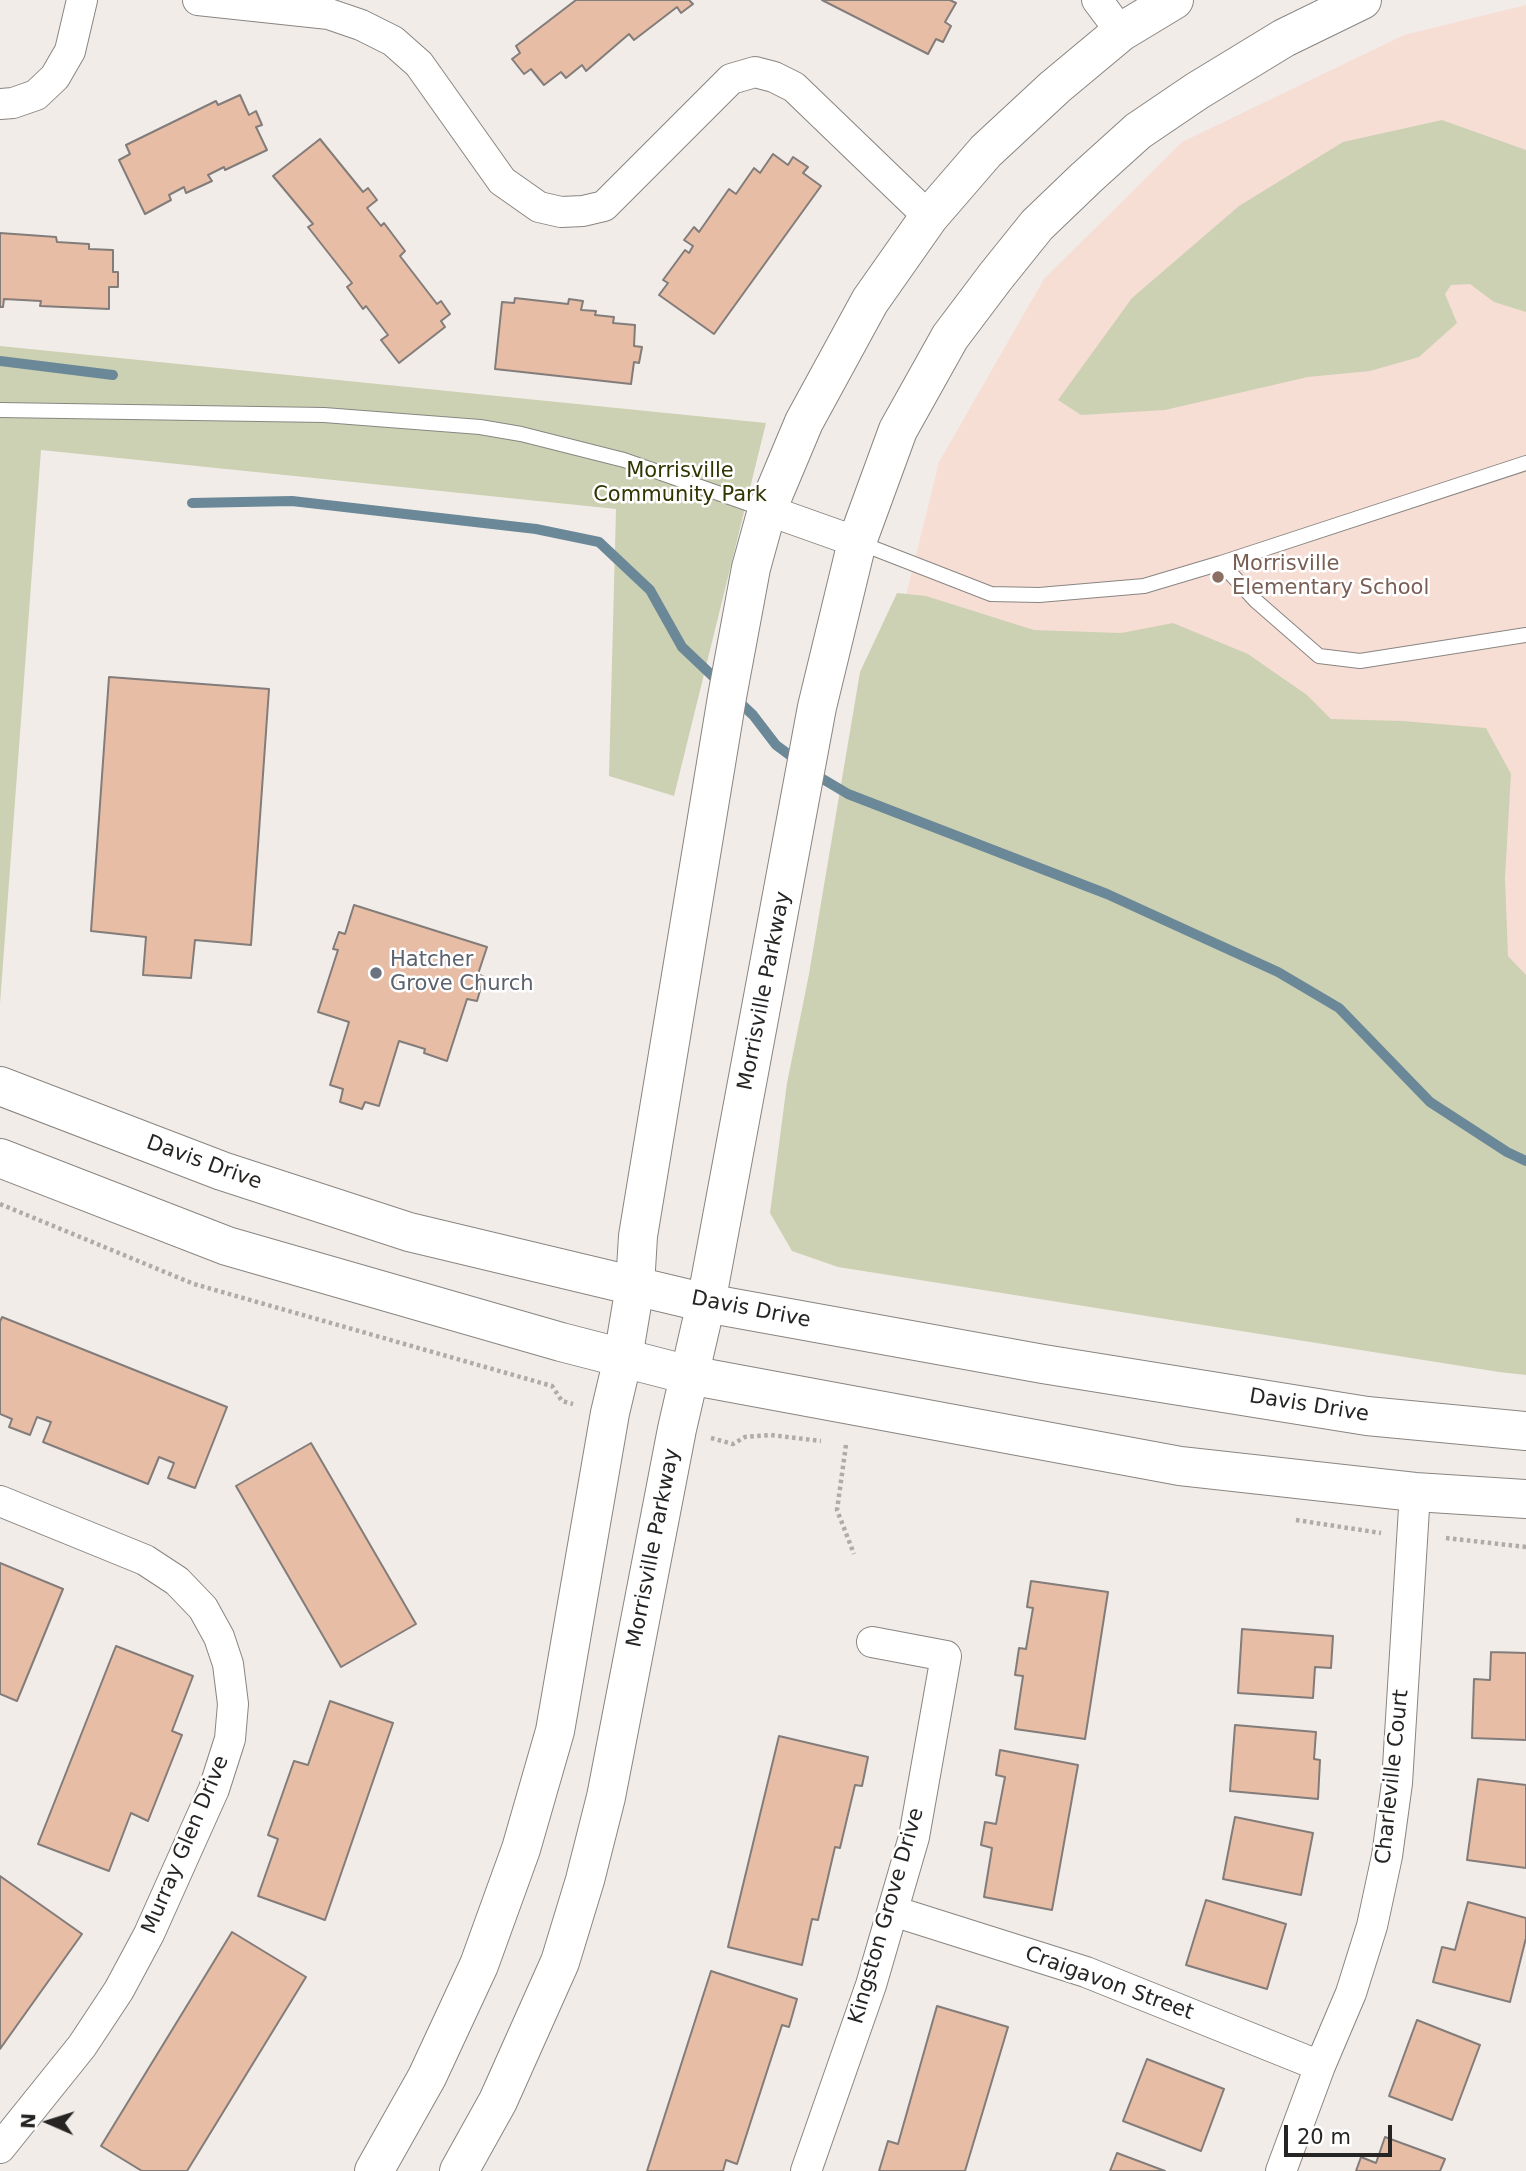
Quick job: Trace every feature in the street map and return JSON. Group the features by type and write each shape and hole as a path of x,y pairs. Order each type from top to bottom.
{"main road":[{"path":"374,2171 427,2077 479,1965 521,1849 555,1731 610,1413 623,1358 635,1286 638,1236 723,725 751,568 767,510 804,422 870,301 929,217 986,151 1055,87 1121,32 1174,0"},
{"name":"Morrisville Parkway","path":"459,2171 498,2101 560,1962 606,1797 689,1375 706,1303 817,707 857,542 898,430 950,337 1037,225 1138,131 1197,90 1284,38 1362,0"},
{"name":"Davis Drive","path":"0,1086 222,1171 409,1232 706,1303 1043,1364 1354,1414 1526,1432"},
{"path":"0,1158 227,1246 561,1342 689,1375 1180,1466 1415,1492 1526,1499"}],"street":[{"path":"0,104 13,103 36,95 55,77 70,51 82,0"},
{"path":"198,0 329,14 361,25 393,41 419,64 502,181 539,206 561,212 583,211 604,205 731,79 755,72 774,77 794,87 929,217"},
{"path":"1097,0 1121,32"},
{"path":"767,510 857,542"},
{"name":"Charleville Court","path":"1280,2171 1351,1993 1372,1926 1387,1856 1397,1783 1415,1492"},
{"name":"Murray Glen Drive","path":"0,1501 145,1560 177,1581 203,1608 219,1637 228,1664 233,1704 230,1739 214,1789 149,1934 119,1990 82,2046 0,2148"},
{"name":"Kingston Grove Drive","path":"806,2171 894,1911 914,1837 946,1656 872,1642"},
{"name":"Craigavon Street","path":"894,1911 1086,1972 1320,2066"}],"lane":[{"path":"0,410 324,415 480,427 522,434 624,460 767,510"},
{"path":"857,542 991,594 1039,595 1144,586 1526,463"},
{"path":"1221,563 1256,601 1319,656 1360,661 1526,635"}],"path":[{"path":"0,1204 194,1284 552,1386 562,1401"},
{"path":"846,1445 837,1510 854,1554"},
{"path":"1455,1538 1526,1547"}],"shaded area":[{"name":"Morrisville Elementary School","path":"1526,5 1526,1100 882,692 939,462 1044,279 1182,142 1404,35"}],"green space":[{"path":"1442,120 1526,150 1526,312 1494,302 1470,284 1451,285 1445,294 1457,323 1419,357 1370,371 1308,377 1165,410 1081,415 1058,400 1132,298 1239,206 1343,142"},
{"name":"Morrisville Community Park","path":"0,346 766,423 674,796 609,776 616,509 41,450 0,1004"},
{"path":"897,593 926,596 1034,630 1121,633 1173,623 1248,654 1307,695 1331,719 1403,721 1486,728 1511,774 1505,878 1508,956 1526,975 1526,1375 838,1267 792,1251 770,1213 787,1083 809,974 860,672"}],"building":[{"path":"576,0 689,0 693,4 681,13 677,7 634,40 629,34 586,71 582,65 566,78 561,72 544,85 531,69 524,74 512,59 520,53 516,46"},
{"path":"822,0 950,0 956,3 945,22 951,26 943,42 936,39 928,54"},
{"path":"240,95 249,115 256,111 262,125 256,127 267,150 208,175 212,181 186,193 184,187 169,195 171,200 145,214 119,160 130,154 126,145 216,101 218,105"},
{"path":"320,139 363,192 368,188 377,200 367,208 381,226 384,223 405,251 400,256 437,304 441,301 450,314 441,321 445,327 399,363 381,340 388,335 366,306 363,309 347,287 352,283 308,227 313,224 273,176"},
{"path":"773,154 788,165 793,157 808,167 803,173 821,186 714,334 659,295 668,283 663,280 685,250 689,253 693,246 684,240 694,227 699,232 729,189 736,194 754,168 760,173"},
{"path":"0,233 56,237 57,242 89,244 89,249 113,250 113,272 118,272 118,287 109,287 109,309 40,306 41,301 4,299 3,307 0,307"},
{"path":"515,298 568,304 569,299 583,301 581,310 596,311 595,315 614,317 613,323 635,325 634,346 642,347 639,363 634,362 631,384 495,369 502,302 514,303"},
{"path":"109,677 269,689 251,945 195,940 191,978 143,975 146,937 91,931"},
{"path":"354,905 487,947 478,974 484,977 477,1001 467,999 447,1061 424,1053 425,1049 399,1041 379,1106 365,1102 362,1109 340,1102 343,1089 330,1085 349,1022 318,1012 338,950 333,949 339,932 345,934"},
{"path":"2,1317 227,1407 195,1488 168,1478 174,1463 159,1457 148,1484 43,1442 51,1422 37,1417 30,1435 9,1427 12,1419 0,1414"},
{"path":"311,1443 416,1624 341,1667 236,1486"},
{"path":"0,1563 63,1589 17,1701 0,1694"},
{"path":"1031,1581 1108,1592 1085,1739 1015,1729 1023,1676 1015,1675 1019,1648 1026,1649 1033,1608 1027,1607"},
{"path":"1242,1629 1333,1636 1331,1668 1315,1667 1313,1698 1238,1693"},
{"path":"116,1646 193,1676 172,1731 182,1735 148,1821 131,1813 109,1871 38,1844"},
{"path":"1491,1652 1526,1653 1526,1740 1472,1738 1474,1679 1490,1680"},
{"path":"330,1701 393,1723 325,1920 258,1896 278,1839 268,1835 294,1761 308,1765"},
{"path":"1235,1725 1316,1732 1314,1759 1320,1760 1318,1799 1230,1791"},
{"path":"779,1736 868,1757 862,1786 855,1785 840,1848 835,1847 818,1920 812,1919 802,1965 728,1947"},
{"path":"1000,1750 1078,1765 1052,1910 984,1897 992,1848 981,1845 985,1822 996,1824 1005,1777 996,1775"},
{"path":"1478,1779 1526,1785 1526,1868 1467,1860"},
{"path":"1235,1817 1313,1833 1301,1895 1223,1879"},
{"path":"0,1876 82,1934 0,2049"},
{"path":"1206,1900 1286,1924 1267,1989 1186,1965"},
{"path":"1468,1902 1526,1918 1526,1938 1510,2002 1433,1982 1442,1947 1455,1950"},
{"path":"232,1932 306,1977 187,2171 142,2171 101,2146"},
{"path":"711,1971 797,1999 789,2027 782,2025 737,2164 726,2160 723,2171 647,2171"},
{"path":"937,2006 1008,2027 965,2171 879,2171 888,2141 898,2144"},
{"path":"1417,2020 1480,2045 1452,2120 1389,2096"},
{"path":"1147,2059 1224,2089 1201,2151 1123,2121"},
{"path":"1385,2137 1445,2159 1440,2171 1356,2171 1361,2157 1376,2163"},
{"path":"1117,2153 1165,2171 1110,2171"}],"waterway":[{"path":"0,361 113,375"},
{"path":"192,503 292,501 536,529 599,542 650,590 682,647 720,683"},
{"path":"736,699 753,715 776,745 799,762"},
{"path":"811,772 848,794 1107,894 1278,972 1339,1008 1430,1102 1507,1152 1526,1161"}],"place":[{"name":"Morrisville Elementary School","path":"1218,577"},
{"name":"Hatcher Grove Church","path":"376,973"}]}
